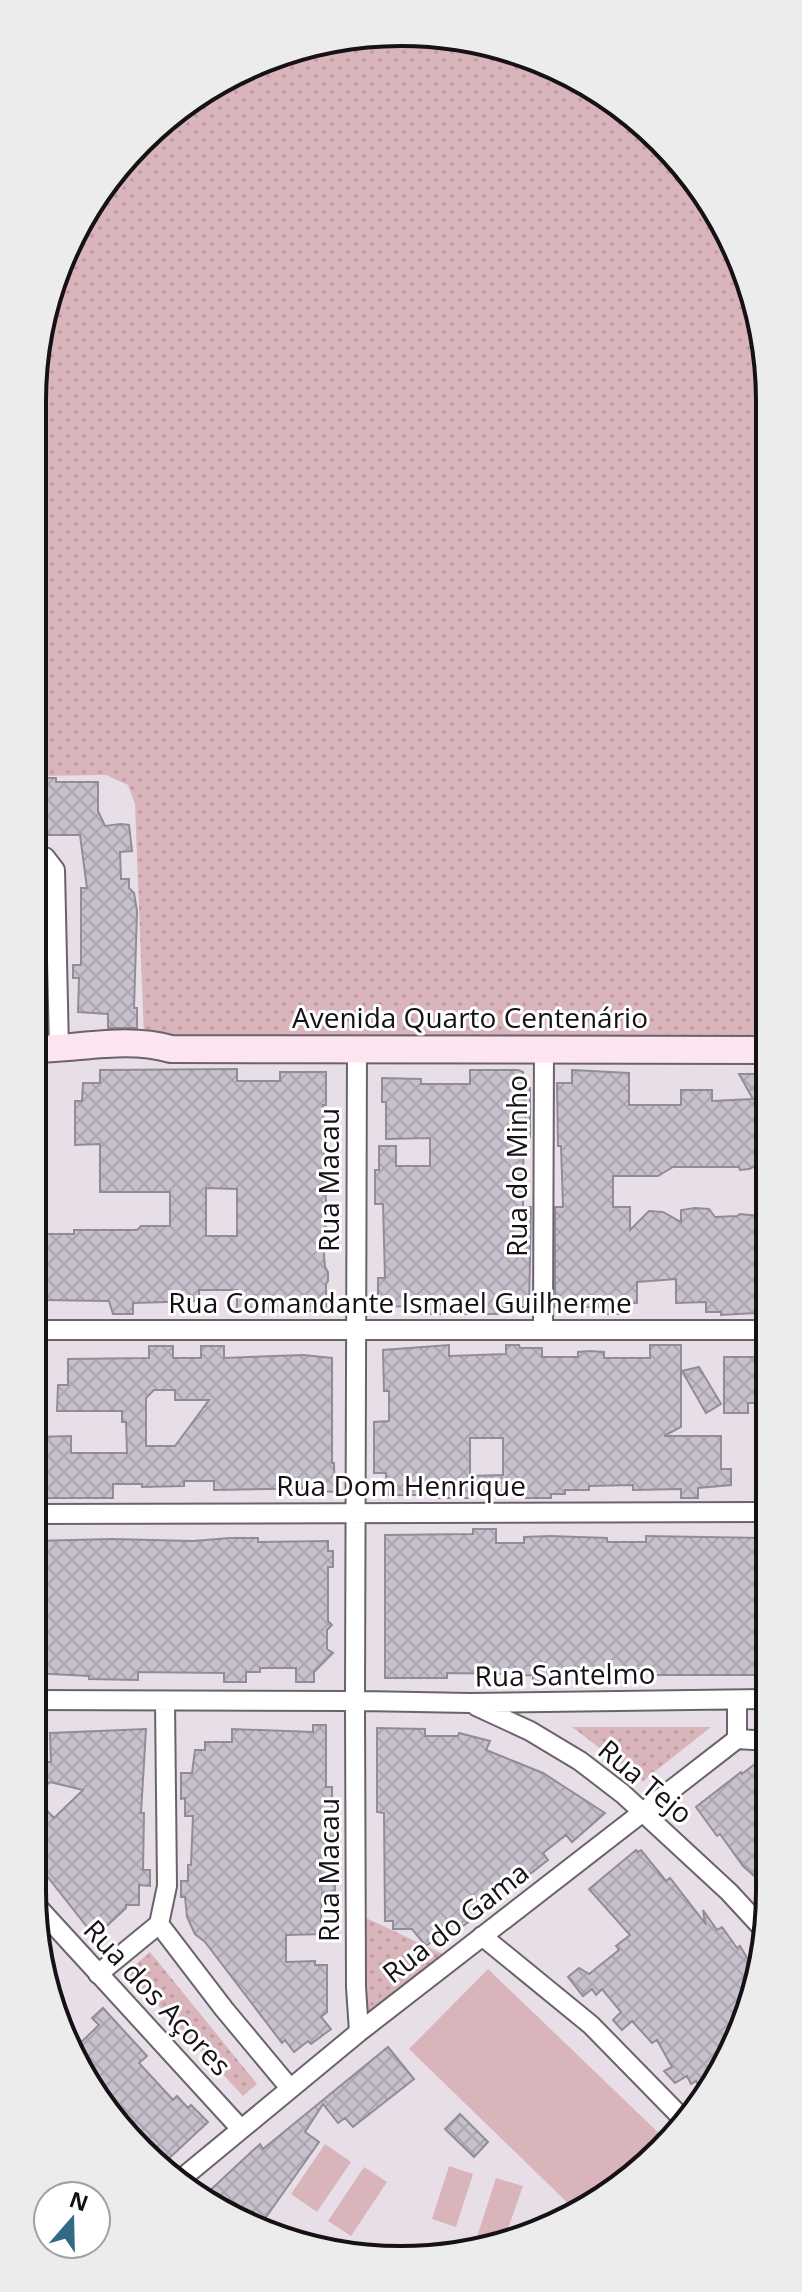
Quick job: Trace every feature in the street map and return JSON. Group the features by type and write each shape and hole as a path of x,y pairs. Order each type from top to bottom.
{"street":[{"path":"46,858 55,870 66,1049"},
{"name":"Avenida Quarto Centenário","path":"46,1049 100,1043 151,1043 171,1049 756,1050"},
{"name":"Rua Macau","path":"357,1049 355,1701 356,1987 359,2032"},
{"name":"Rua do Minho","path":"543,1330 544,1049"},
{"name":"Rua Comandante Ismael Guilherme","path":"46,1330 756,1330"},
{"name":"Rua Dom Henrique","path":"46,1514 756,1512"},
{"name":"Rua Santelmo","path":"46,1700 470,1703 756,1699"},
{"path":"737,1700 737,1739 756,1740"},
{"path":"98,1974 159,1924 167,1886 165,1701"},
{"name":"Rua Tejo","path":"470,1703 530,1731 580,1761 643,1812 755,1920"},
{"name":"Rua do Gama","path":"187,2174 289,2087 737,1739"},
{"name":"Rua dos Açores","path":"47,1918 240,2128"},
{"path":"159,1924 289,2087"},
{"path":"482,1936 591,2025 678,2113"}],"shaded area":[{"path":"424,47 493,58 558,83 617,119 668,167 708,224 737,287 753,355 756,401 756,1039 144,1037 135,804 128,785 106,775 46,776 46,401 49,355 65,287 94,223 119,185 167,134 224,94 287,65 355,49"},
{"path":"572,1727 711,1727 643,1781"},
{"path":"366,1918 445,1955 366,2016"},
{"path":"150,1952 257,2084 243,2096 127,1972"},
{"path":"488,1969 660,2134 617,2173 568,2203 409,2049"},
{"path":"325,2144 351,2162 317,2212 291,2194"},
{"path":"449,2166 473,2174 456,2227 432,2219"},
{"path":"364,2167 387,2182 351,2236 328,2221"},
{"path":"496,2178 523,2186 508,2229 477,2237"}],"building":[{"path":"46,778 56,778 56,782 98,782 98,811 105,826 129,825 132,851 120,852 121,879 129,879 137,911 134,1008 137,1008 137,1028 108,1028 108,1014 78,1012 79,978 73,978 73,965 81,965 81,888 87,888 80,835 46,835"},
{"path":"237,1069 237,1081 280,1081 280,1072 326,1072 326,1105 323,1105 326,1203 336,1203 336,1219 326,1219 326,1311 237,1310 237,1290 199,1290 199,1301 133,1303 133,1314 113,1314 109,1301 46,1300 46,1234 170,1226 170,1192 100,1192 100,1144 75,1145 75,1101 82,1101 83,1083 100,1083 100,1070","holes":["206,1188 237,1189 237,1236 206,1236"]},
{"path":"470,1070 518,1070 523,1072 523,1088 530,1088 530,1137 524,1137 523,1174 523,1207 531,1207 529,1307 500,1307 500,1314 415,1314 414,1306 378,1307 378,1278 385,1278 383,1204 375,1204 379,1146 396,1146 396,1166 430,1166 430,1138 386,1139 386,1102 382,1102 382,1078 421,1079 421,1084 470,1084"},
{"path":"572,1070 629,1073 629,1105 681,1105 681,1090 712,1090 712,1101 753,1099 739,1074 756,1074 756,1166 740,1170 739,1167 673,1167 658,1176 613,1176 613,1207 630,1207 630,1230 649,1211 663,1212 681,1222 681,1210 695,1208 709,1209 715,1217 756,1216 756,1313 721,1315 721,1312 706,1312 706,1302 676,1303 676,1279 637,1282 637,1303 630,1303 630,1314 603,1314 603,1307 555,1307 555,1207 563,1207 557,1083 572,1083"},
{"path":"449,1345 449,1356 506,1354 506,1345 519,1345 520,1348 542,1348 542,1357 578,1357 578,1352 590,1351 604,1352 604,1358 650,1358 650,1345 681,1345 681,1427 664,1436 721,1436 721,1469 731,1469 731,1485 698,1488 698,1498 681,1498 681,1489 633,1490 633,1485 589,1486 589,1490 565,1490 565,1494 551,1494 551,1498 526,1498 525,1490 470,1493 470,1498 386,1495 386,1473 374,1473 374,1422 389,1421 389,1391 384,1391 383,1350","holes":["470,1438 503,1438 503,1475 470,1476"]},
{"path":"149,1346 173,1346 173,1358 201,1358 201,1346 224,1346 224,1358 303,1355 332,1358 335,1492 320,1491 319,1488 214,1490 214,1481 184,1481 184,1486 113,1484 113,1498 46,1498 46,1437 71,1436 71,1453 127,1453 126,1422 122,1422 122,1411 57,1411 58,1385 68,1385 68,1359 149,1358","holes":["154,1390 175,1390 175,1400 209,1400 175,1446 146,1446 146,1398"]},
{"path":"724,1357 756,1357 756,1403 748,1403 748,1413 724,1413"},
{"path":"699,1367 721,1404 706,1413 682,1371"},
{"path":"473,1529 496,1529 496,1543 524,1543 524,1537 550,1536 607,1538 607,1542 646,1542 646,1536 756,1538 756,1675 652,1675 652,1669 620,1669 620,1672 550,1672 550,1681 533,1681 533,1675 511,1674 447,1673 447,1678 385,1678 385,1535 473,1534"},
{"path":"258,1538 258,1542 328,1541 328,1551 333,1551 333,1567 328,1567 328,1621 332,1625 327,1630 327,1649 333,1653 314,1672 314,1682 296,1682 296,1668 260,1668 260,1672 246,1672 246,1682 224,1682 224,1673 138,1672 138,1680 46,1674 46,1541"},
{"path":"313,1725 326,1725 326,1787 332,1787 335,1891 322,1893 324,1934 286,1935 286,1962 315,1961 315,1965 327,1965 327,2012 321,2017 331,2029 294,2052 285,2040 282,2043 205,1942 195,1934 187,1917 185,1897 181,1897 181,1881 188,1881 188,1865 191,1865 193,1816 185,1816 185,1798 181,1799 181,1773 192,1773 195,1750 205,1750 205,1742 232,1742 232,1729 313,1732"},
{"path":"377,1728 425,1729 425,1736 458,1736 459,1733 490,1741 486,1750 543,1773 605,1813 572,1842 566,1835 543,1853 548,1860 526,1877 521,1871 472,1909 477,1916 463,1926 458,1920 426,1946 412,1929 393,1929 393,1921 385,1921 384,1813 377,1812"},
{"path":"146,1729 141,1813 144,1813 143,1870 150,1870 150,1886 139,1885 139,1905 126,1905 95,1937 46,1875 46,1810 54,1818 83,1790 50,1782 46,1786 46,1762 51,1762 50,1733"},
{"path":"756,1763 756,1878 743,1866 720,1834 717,1836 696,1807"},
{"path":"636,1850 641,1850 666,1881 670,1878 705,1923 703,1910 717,1930 722,1927 737,1948 740,1946 749,1961 729,2027 698,2085 696,2081 691,2084 687,2076 675,2083 664,2071 672,2067 657,2040 652,2043 632,2021 622,2030 613,2020 621,2012 602,1989 596,1995 592,1989 583,1996 568,1977 579,1968 589,1974 619,1950 616,1946 630,1935 589,1889"},
{"path":"103,2008 147,2056 139,2063 173,2100 177,2096 208,2122 168,2159 119,2107 83,2048 81,2043 99,2025 92,2018"},
{"path":"388,2047 414,2079 353,2127 345,2118 338,2123 323,2104 305,2132 319,2142 265,2219 210,2190 260,2144 263,2149"},
{"path":"460,2114 488,2142 474,2157 445,2129"}]}
